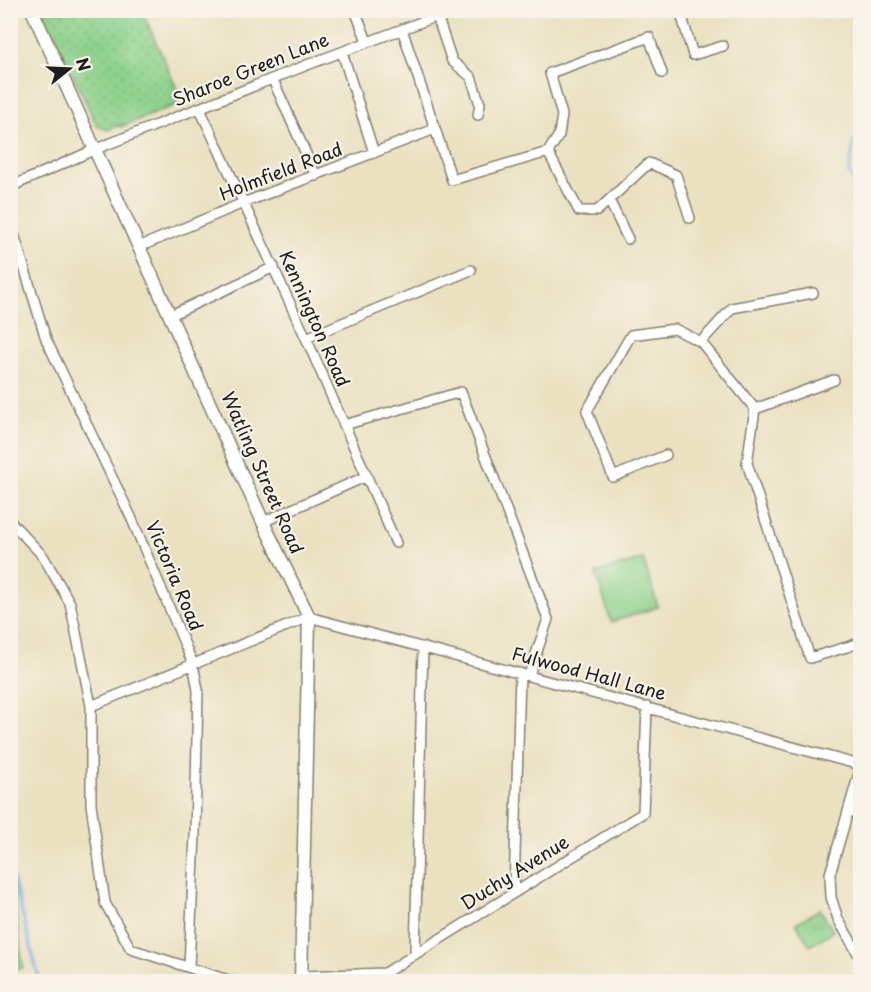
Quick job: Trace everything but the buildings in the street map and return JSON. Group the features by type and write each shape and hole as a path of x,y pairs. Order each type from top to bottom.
{"main road":[{"name":"Watling Street Road","path":"33,10 263,522 309,616 302,979"}],"street":[{"path":"355,10 367,42"},
{"name":"Sharoe Green Lane","path":"10,187 96,149 453,10"},
{"path":"680,10 693,55 723,46"},
{"path":"437,16 452,61 471,77 480,104 478,115"},
{"path":"402,29 452,180 548,152 559,135 562,115 550,73 649,37 662,73"},
{"path":"342,52 374,153"},
{"path":"273,80 316,176"},
{"name":"Kennington Road","path":"200,109 274,267 396,543"},
{"name":"Holmfield Road","path":"139,247 243,203 435,129"},
{"path":"548,152 579,211 597,211 649,163 676,175 690,218"},
{"path":"609,200 628,239"},
{"name":"Victoria Road","path":"10,221 46,339 131,517 193,664 198,690 189,967"},
{"path":"171,315 274,267"},
{"path":"306,338 471,270"},
{"path":"701,342 732,308 813,293"},
{"path":"666,455 613,477 587,411 631,335 675,329 701,342 755,409 747,463 810,658 861,643"},
{"path":"755,409 834,380"},
{"path":"344,425 461,392 548,619 524,674 514,893"},
{"path":"263,522 367,476"},
{"path":"10,521 43,556 70,603 91,706 91,804 105,903 131,949 234,981"},
{"path":"91,706 309,616"},
{"name":"Fulwood Hall Lane","path":"309,616 861,765"},
{"path":"415,954 423,647"},
{"name":"Duchy Avenue","path":"302,979 385,973 643,813 647,707"},
{"path":"861,770 830,874 831,897 838,919 861,957"},
{"path":"848,811 861,815"}],"green space":[{"path":"43,11 142,11 183,102 120,127 119,125 108,130 97,126"},
{"path":"643,559 658,607 611,622 596,573"},
{"path":"11,873 23,968 10,970"},
{"path":"820,909 833,931 810,946 796,923"}],"waterway":[{"path":"860,135 854,141 849,172 860,195"},
{"path":"10,867 40,982"}]}
